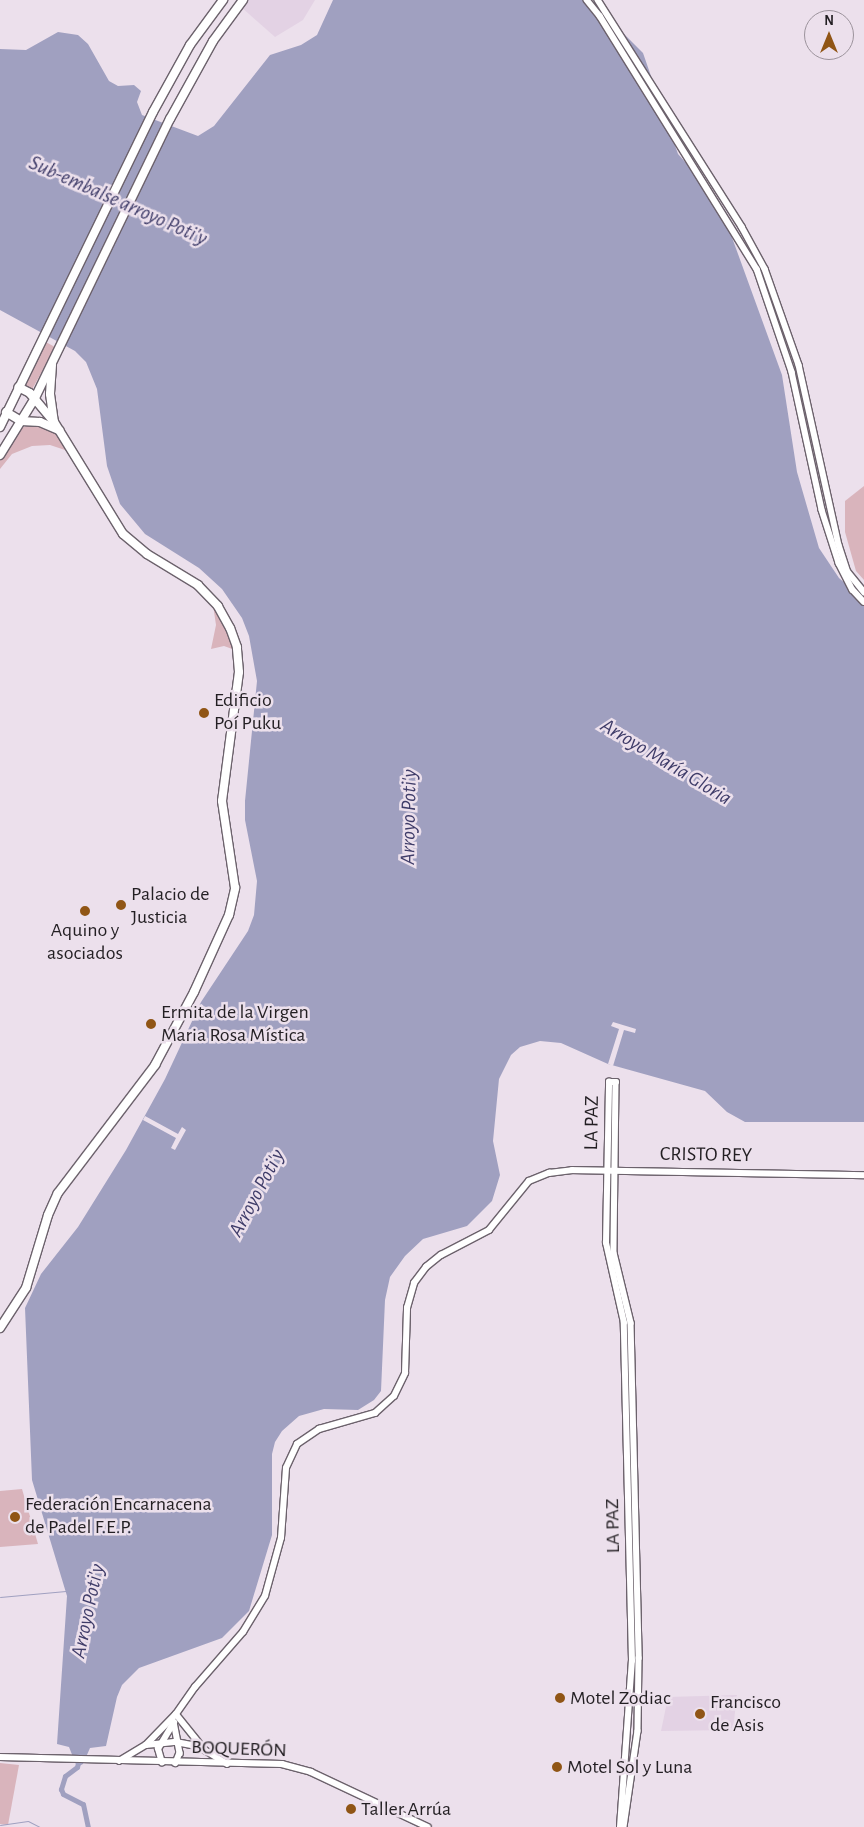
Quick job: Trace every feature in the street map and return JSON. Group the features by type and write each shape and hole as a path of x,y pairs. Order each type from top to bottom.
{"main road":[{"path":"0,427 153,112 193,39 223,0"},
{"path":"0,455 35,398 52,358 170,119 213,41 243,0"},
{"path":"52,358 50,394 54,422"},
{"path":"0,1328 26,1288 48,1215 58,1193 155,1065 194,992 229,915 234,888 222,801 238,682 235,640 223,613 204,591 147,554 123,534 60,430 35,398 18,387"},
{"path":"6,412 21,421 40,422 60,430"}],"street":[{"path":"587,0 600,16 757,269 792,372 820,502 839,563 853,590 864,602"},
{"path":"598,0 742,227 765,269 799,365 839,544 848,572 864,592"},
{"name":"LA PAZ","path":"620,1827 632,1660 624,1323 606,1243 609,1082 616,1082 614,1253 631,1323 639,1662 638,1731 624,1827"},
{"name":"CRISTO REY","path":"176,1714 194,1687 243,1632 265,1596 281,1538 286,1468 297,1444 319,1429 375,1413 394,1396 405,1374 408,1300 420,1273 441,1255 489,1230 521,1187 549,1173 607,1170 864,1175"},
{"path":"119,1761 146,1745 176,1714 202,1747 227,1764"},
{"path":"162,1763 158,1752 174,1722 176,1742 180,1752 176,1763"},
{"path":"146,1745 176,1742 202,1747"},
{"name":"BOQUERÓN","path":"0,1757 162,1763 282,1764 298,1767 428,1827"}],"shaded area":[{"path":"248,0 315,0 303,20 275,37 241,7"},
{"path":"44,341 55,347 32,390 20,384"},
{"path":"33,423 54,428 71,452 50,445 32,446 12,454 0,469 0,459 19,429"},
{"path":"864,486 864,580 856,571 845,532 845,501"},
{"path":"213,605 222,616 235,650 224,646 211,649 216,625"},
{"name":"Federación Encarnacena de Padel F.E.P.","path":"22,1489 38,1544 0,1547 0,1491"},
{"name":"Francisco de Asis","path":"737,1695 733,1730 661,1731 668,1697"},
{"path":"0,1763 19,1765 8,1825 0,1824"}],"water":[{"path":"333,0 590,0 643,53 678,154 718,199 782,375 797,472 819,548 839,578 864,600 864,1122 745,1122 727,1112 705,1091 608,1064 561,1043 540,1041 520,1047 511,1055 499,1079 493,1141 500,1175 492,1201 467,1226 423,1239 405,1256 390,1277 385,1300 381,1391 374,1400 358,1410 324,1409 299,1416 282,1431 275,1442 272,1454 272,1535 249,1611 222,1638 139,1668 122,1685 117,1697 106,1746 90,1748 83,1764 77,1767 69,1747 57,1744 67,1596 32,1480 25,1308 41,1274 78,1227 126,1150 165,1079 201,1002 248,931 254,915 257,881 245,820 245,801 257,681 249,636 242,618 222,589 199,568 145,534 120,504 107,466 97,389 86,362 75,351 0,310 0,49 26,50 58,32 78,35 88,44 109,81 118,86 134,85 141,91 137,102 142,115 198,136 214,126 270,55 301,45 317,35"}],"pier":[{"path":"613,1022 636,1029 635,1033 624,1030 613,1066 608,1064 619,1029 611,1026"},
{"path":"145,1116 178,1134 182,1127 186,1130 175,1150 171,1148 176,1138 143,1120"}],"waterway":[{"path":"0,1597 66,1591"},
{"name":"Arroyo Poti'y","path":"78,1763 77,1767 65,1776 61,1789 63,1794 83,1804 88,1827"},
{"path":"0,1825 28,1821 40,1827"}],"place":[{"name":"Edificio Poí Puku","path":"204,713"},
{"name":"Palacio de Justicia","path":"121,905"},
{"name":"Aquino y asociados","path":"85,911"},
{"name":"Ermita de la Virgen Maria Rosa Mística","path":"151,1024"},
{"name":"Federación Encarnacena de Padel F.E.P.","path":"15,1517"},
{"name":"Motel Zodiac","path":"560,1698"},
{"name":"Francisco de Asis","path":"700,1714"},
{"name":"Motel Sol y Luna","path":"557,1767"},
{"name":"Taller Arrúa","path":"351,1809"}],"water label":[{"name":"Sub-embalse arroyo Poti'y","path":"118,201"},
{"name":"Arroyo María Gloria","path":"666,762"}]}
